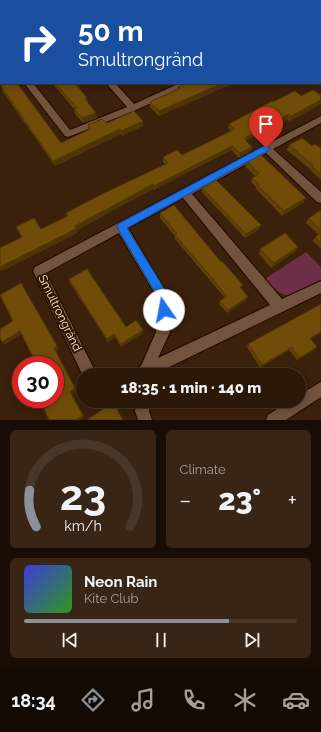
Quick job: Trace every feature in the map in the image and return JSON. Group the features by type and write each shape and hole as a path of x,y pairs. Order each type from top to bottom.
{"street":[{"path":"29,84 68,134 133,108 185,84"},
{"path":"111,84 133,108"},
{"name":"Smultrongränd","path":"87,368 39,271 321,119"},
{"path":"266,148 321,199"},
{"path":"184,192 280,307"},
{"path":"121,226 164,298 163,332 145,368"},
{"path":"156,368 321,287"},
{"path":"274,420 319,394"},
{"path":"142,408 145,420"}],"shaded area":[{"path":"306,252 321,267 321,284 297,295 291,296 280,292 265,279"}],"building":[{"path":"6,84 18,84 61,143 90,129 88,125 102,119 107,123 134,111 143,121 121,131 120,129 53,161 1,86"},
{"path":"56,84 76,84 96,113 82,118 74,109 77,108"},
{"path":"184,84 221,84 159,111 150,102 180,88 178,87"},
{"path":"313,90 321,95 321,100 291,116 289,114 245,138 245,140 252,147 240,153 232,146 154,186 153,184 75,226 76,229 0,267 0,248 22,237 16,227 34,218 41,229 68,216 66,213 100,195 168,163 163,157 177,150 182,155 235,129 229,124 272,101 273,102 295,91 301,96"},
{"path":"302,138 312,146 315,144 321,148 321,174 312,167 314,166 289,145"},
{"path":"260,154 306,198 284,211 257,185 259,184 252,178 259,174 247,161"},
{"path":"216,180 261,225 246,234 202,188"},
{"path":"174,205 221,262 222,261 243,285 240,287 248,297 228,310 220,301 227,296 175,235 177,234 160,213"},
{"path":"321,210 321,230 309,218"},
{"path":"285,233 298,247 274,263 260,249"},
{"path":"321,233 321,243 315,237"},
{"path":"87,269 126,327 136,320 143,330 121,344 114,334 107,339 69,279"},
{"path":"21,283 57,346 54,348 58,356 32,356 20,331 2,342 0,338 0,329 13,321 0,295"},
{"path":"321,304 321,332 310,338 317,347 299,358 292,347 262,365 248,344"},
{"path":"64,367 75,388 70,392 76,403 76,408 79,408 83,415 76,420 49,420 44,409 64,408"},
{"path":"104,408 116,408 123,420 87,420"}],"route":[{"path":"164,310 164,298 121,226 266,148"}]}
